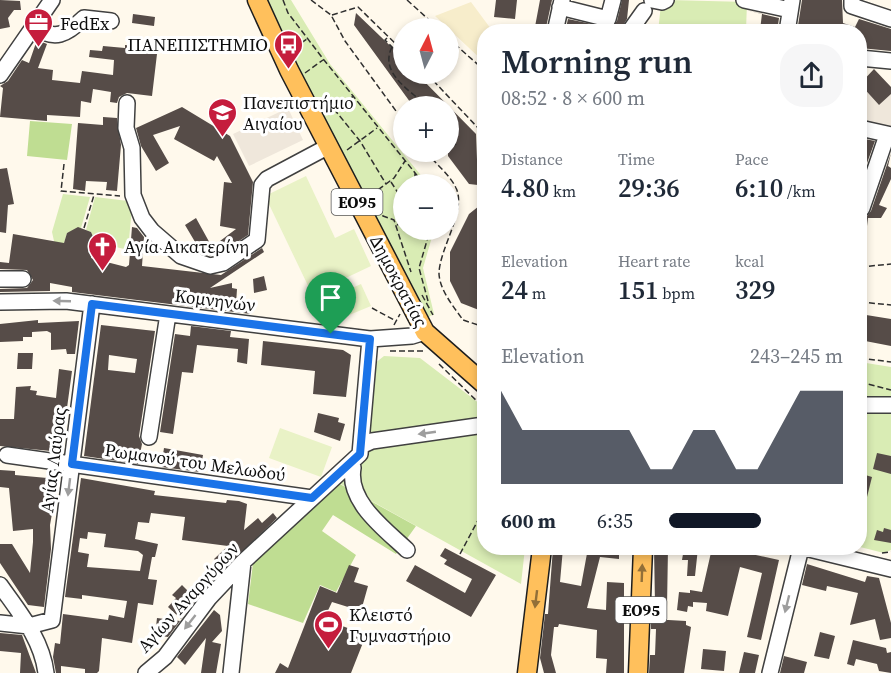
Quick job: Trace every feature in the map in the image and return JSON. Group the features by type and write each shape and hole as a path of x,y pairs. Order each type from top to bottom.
{"main road":[{"name":"Δημοκρατίας","path":"257,0 430,327 477,377"},
{"path":"527,673 541,555"},
{"name":"ΕΟ95","path":"638,673 643,555"}],"street":[{"path":"0,75 52,0"},
{"path":"557,24 561,4 608,19 613,0"},
{"path":"635,24 648,6 666,0"},
{"path":"744,0 791,5 788,24"},
{"path":"852,0 852,6 891,19"},
{"path":"33,26 45,33 56,35 67,34 84,18 111,21"},
{"path":"867,59 891,61"},
{"path":"128,103 126,128 132,148 133,195 142,218 168,247 202,266 218,265 257,240 262,185 267,179 337,148"},
{"path":"867,130 889,135 867,187"},
{"path":"0,279 23,279"},
{"name":"Κομνηνών","path":"0,302 66,300 370,345 412,336 430,327"},
{"name":"Αγίας Λαύρας","path":"29,626 52,620 92,304"},
{"path":"149,437 168,314"},
{"name":"Αγίων Αναργύρων","path":"146,673 165,657 209,598 360,454 370,345"},
{"path":"867,405 891,405"},
{"path":"362,446 372,441 477,426"},
{"name":"Ρωμανού του Μελωδού","path":"7,455 312,498"},
{"path":"349,465 353,468 352,476 363,504 376,521 407,550"},
{"path":"770,673 801,555"},
{"path":"832,555 891,569"},
{"path":"231,673 242,565"},
{"path":"0,585 29,626 41,651 46,673"},
{"path":"0,622 29,626"}],"path":[{"path":"283,0 308,39 393,145"},
{"path":"311,0 331,15 350,49 393,107"},
{"path":"407,0 427,18"},
{"path":"278,6 284,4"},
{"path":"331,15 358,7 393,42"},
{"path":"388,38 385,40 392,47 387,58 388,63 405,89 414,96"},
{"path":"292,49 308,39"},
{"path":"459,48 477,64"},
{"path":"301,65 305,73 324,60"},
{"path":"436,84 477,127"},
{"path":"326,112 354,96"},
{"path":"334,109 360,141 386,184"},
{"path":"337,148 360,141 378,127"},
{"path":"393,220 383,216 370,195 390,181 404,162"},
{"path":"407,162 415,173"},
{"path":"434,162 456,188 459,203 439,275 444,291 462,320 477,325"},
{"path":"64,164 61,191 133,195"},
{"path":"390,181 393,186"},
{"path":"84,228 94,194"},
{"path":"400,240 413,282"},
{"path":"427,240 419,268 429,304 430,327"},
{"path":"867,266 891,264"},
{"path":"418,289 429,304"},
{"path":"867,302 891,305"},
{"path":"393,327 397,322 399,306"},
{"path":"372,308 397,322"},
{"path":"370,345 426,351"},
{"path":"434,359 477,401"},
{"path":"867,359 891,362"},
{"path":"867,384 891,390"},
{"path":"460,554 477,522"}],"shaded area":[{"path":"471,2 487,24 477,24 477,55 459,39 459,18 437,18 435,16"},
{"path":"867,92 879,105 891,94 891,133 867,127"},
{"path":"288,108 303,140 249,166 233,134"}],"green space":[{"path":"264,0 291,0 330,64 393,141 393,162 410,162 420,174 393,174 393,240 431,240 423,268 434,314 427,318 311,98"},
{"path":"669,0 747,2 746,24 659,24 661,4"},
{"path":"30,121 72,124 67,160 27,156"},
{"path":"306,176 335,238 354,229 371,266 312,294 265,196"},
{"path":"63,194 90,197 81,228 67,233 59,260 52,259 54,241 52,232"},
{"path":"95,197 128,201 132,208 128,250 96,242 91,232 86,230"},
{"path":"361,284 371,306 330,323 321,302"},
{"path":"384,356 420,358 477,402 477,421 375,437 370,431 374,364"},
{"path":"867,363 891,367 891,550 884,553 867,549"},
{"path":"280,428 332,447 321,477 269,458"},
{"path":"477,432 477,555 524,555 521,584 339,483 369,449"},
{"path":"338,483 416,526 396,554 333,515 322,531 356,555 336,592 320,585 303,623 248,604 253,563"}],"building":[{"path":"0,0 20,1 21,10 14,10 8,18 10,27 0,29"},
{"path":"496,0 517,0 515,19 494,17"},
{"path":"540,0 552,0 547,24 536,24"},
{"path":"622,0 629,0 627,19 624,24 614,24"},
{"path":"802,0 842,0 843,23 846,24 798,24"},
{"path":"746,10 779,18 778,24 761,24 762,14"},
{"path":"356,13 393,48 393,79 354,25"},
{"path":"133,14 155,17 154,26 132,23"},
{"path":"568,19 592,24 567,24"},
{"path":"859,19 891,29 891,51 867,49 867,24 856,24"},
{"path":"37,40 47,44 38,68 53,70 52,80 80,83 82,71 113,75 114,60 89,57 90,50 102,51 103,46 125,48 125,45 135,46 135,52 157,54 152,96 127,93 119,97 117,103 110,102 111,92 93,89 91,103 81,101 80,117 47,115 47,121 0,117 3,88 0,86 8,81 22,60 29,63"},
{"path":"874,69 891,87 891,94 879,105 867,92 867,76"},
{"path":"397,84 427,84 439,96 406,96"},
{"path":"182,107 230,136 253,182 248,235 221,253 211,256 201,252 185,225 196,218 212,247 236,229 220,226 224,182 232,183 217,156 214,161 174,139 180,126 153,135 169,163 156,171 141,146 136,128"},
{"path":"103,117 117,118 121,145 117,191 106,190 107,182 86,181 85,191 73,189 78,123 103,125"},
{"path":"459,117 476,134 477,185 469,184 452,162 459,162"},
{"path":"867,139 875,141 867,163"},
{"path":"891,153 888,166 891,168 891,179 879,205 887,208 881,218 868,218 867,226 867,216 871,211"},
{"path":"7,168 14,204 8,205 6,233 0,232 0,169"},
{"path":"477,208 477,309 461,303 450,281 450,252 456,240 459,240 459,234 469,214"},
{"path":"78,227 91,232 96,243 91,258 126,267 129,265 132,227 137,228 144,237 142,266 221,275 262,248 264,252 210,288 232,283 232,288 237,289 236,304 252,305 251,314 72,292 72,287 50,283 50,291 0,292 0,289 27,288 33,280 27,270 0,269 0,262 9,263 13,234 64,243 67,233"},
{"path":"264,276 267,290 254,293 253,279"},
{"path":"867,315 891,319 891,346 867,341"},
{"path":"38,320 38,323 79,321 75,354 67,354 66,349 51,350 51,333 47,331 32,332 32,337 23,337 23,341 0,342 0,324"},
{"path":"101,325 155,331 139,436 142,444 138,464 84,456","holes":["109,355 137,359 135,373 108,370"]},
{"path":"191,326 231,331 230,337 249,339 247,364 237,362 238,349 197,345 193,373 182,372 173,434 160,432 175,334 190,336"},
{"path":"263,341 343,350 351,355 346,397 313,394 315,371 261,365"},
{"path":"18,353 33,353 32,369 17,369"},
{"path":"59,369 72,371 61,452 0,446 0,419 14,419 16,387 31,386 30,390 37,391 36,395 56,398"},
{"path":"318,413 339,418 338,422 345,424 340,441 314,432"},
{"path":"164,448 203,455 200,472 161,467"},
{"path":"877,453 891,456 891,474 873,469"},
{"path":"0,470 15,471 15,475 58,479 50,525 51,549 44,607 28,605 0,563 0,544 12,544 30,573 33,529 13,531 9,488 0,487"},
{"path":"867,476 872,477 867,497"},
{"path":"81,478 155,491 154,495 226,503 227,500 239,501 247,504 244,530 258,518 262,523 273,513 277,518 209,584 201,577 216,561 214,559 228,546 182,540 185,517 151,513 149,523 138,522 135,539 158,544 155,557 152,557 148,579 157,580 153,605 138,603 132,643 102,638 97,673 85,673 85,669 61,666 61,673 56,673 53,657 55,643 60,644 63,614 108,620 109,615 124,618 127,601 82,595 82,599 65,597","holes":["88,532 106,534 104,547 138,551 143,555 140,571 87,567 89,554 78,552 80,538 87,539"]},
{"path":"884,528 891,530 891,543 874,540 877,530 883,532"},
{"path":"445,548 496,575 471,617 406,581 415,565 465,593 472,579 444,564 447,560 440,556"},
{"path":"552,555 562,555 560,582 581,586 587,555 619,555 619,559 600,557 587,608 606,610 607,582 624,583 624,673 606,673 607,659 596,658 597,630 559,624 558,627 554,627 551,655 556,673 544,673 540,658 545,614 548,614"},
{"path":"654,555 668,555 667,607 655,604"},
{"path":"683,555 697,555 695,576 687,576 688,560 682,560"},
{"path":"710,555 756,555 779,560 761,640 747,637 762,573 740,567 728,616 706,611 707,603 693,602 693,607 688,606 687,612 677,610 679,592 690,593 690,590 702,592"},
{"path":"807,564 865,582 867,576 879,578 891,623 891,638 880,640 875,619 850,625 858,593 827,586 826,591 802,585"},
{"name":"Κλειστό Γυμναστήριο","path":"349,565 359,568 354,582 368,586 361,611 332,602 324,619 366,635 351,673 275,673 280,663 288,668 320,586 337,593"},
{"path":"182,585 196,599 181,619 168,607 176,598 172,595"},
{"path":"214,610 220,615 222,631 212,642 221,644 216,673 201,673 206,638 185,665 177,657"},
{"path":"157,618 180,621 168,637 155,635"},
{"path":"651,619 686,621 686,625 691,627 684,673 649,673 650,655 655,655 656,629 651,629"},
{"path":"820,632 835,636 829,659 814,656"},
{"path":"0,633 22,635 36,673 20,673 21,653 0,651"},
{"path":"853,640 886,648 887,653 891,652 891,673 879,671 877,664 856,659 854,666 847,664"},
{"path":"703,649 726,651 724,671 701,669"},
{"path":"744,652 759,655 755,673 739,673"},
{"path":"784,656 807,662 804,673 780,673"}],"place":[{"name":"FedEx","path":"39,48"},
{"name":"ΠΑΝΕΠΙΣΤΗΜΙΟ","path":"289,70"},
{"name":"Πανεπιστήμιο Αιγαίου","path":"222,138"},
{"name":"Αγία Αικατερίνη","path":"103,272"},
{"name":"Κλειστό Γυμναστήριο","path":"328,650"}],"route":[{"path":"92,304 331,334 370,339 362,446 360,454 312,498 72,464 92,304"}]}
